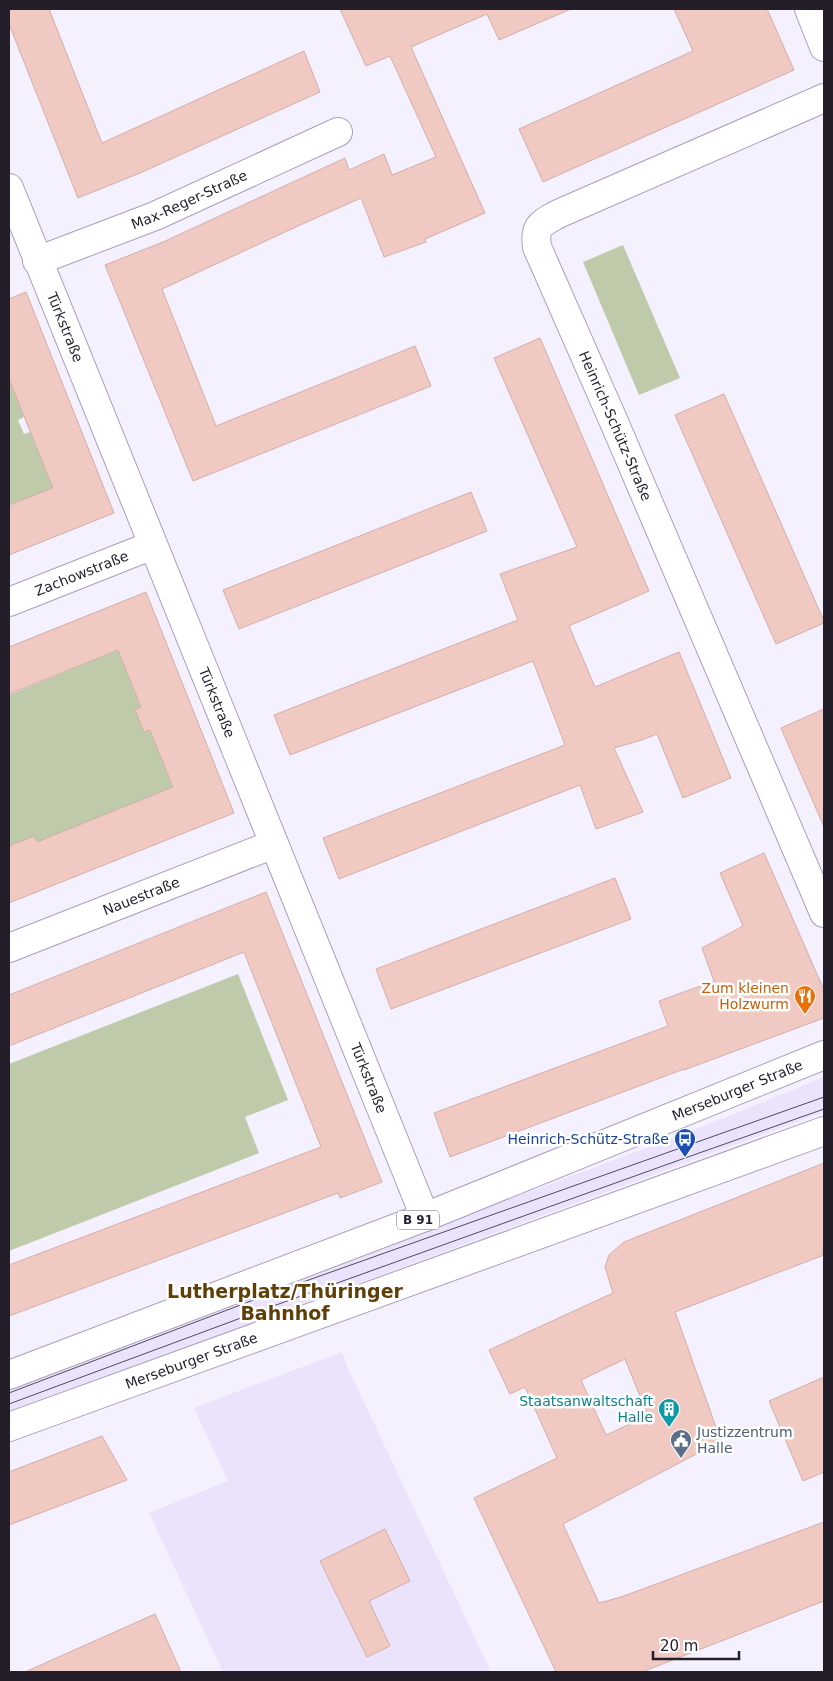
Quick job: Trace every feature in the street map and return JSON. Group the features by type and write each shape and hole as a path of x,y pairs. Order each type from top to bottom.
{"street":[{"path":"809,9 824,47"},
{"name":"Heinrich-Schütz-Straße","path":"824,98 558,214 541,224 535,234 537,247 614,422 824,914"},
{"name":"Max-Reger-Straße","path":"25,251 155,216 338,132"},
{"name":"Türkstraße","path":"9,188 25,251 153,545 425,1217"},
{"name":"Zachowstraße","path":"9,602 153,545"},
{"name":"Nauestraße","path":"9,948 274,844"},
{"name":"Merseburger Straße","path":"9,1375 425,1217 824,1055"},
{"name":"Merseburger Straße","path":"9,1427 824,1131"}],"shaded area":[{"path":"824,1077 824,1112 9,1412 9,1386 687,1133"},
{"path":"342,1352 491,1672 223,1672 149,1513 228,1481 194,1408"}],"green space":[{"path":"623,245 680,378 639,395 583,262"},
{"path":"9,379 24,417 18,420 24,434 30,432 53,488 9,505"},
{"path":"118,650 173,787 9,854 9,695"},
{"path":"238,974 288,1100 245,1117 259,1153 9,1251 9,1064"}],"building":[{"path":"9,9 49,9 102,143 304,51 320,92 140,173 78,198 9,24"},
{"path":"340,9 571,9 499,40 487,14 411,47 485,213 425,239 426,242 384,257 361,198 162,289 216,426 415,346 431,386 193,481 105,265 163,242 345,158 349,170 384,154 392,175 436,157 390,56 366,66"},
{"path":"674,9 767,9 794,70 543,182 519,129 693,51"},
{"path":"26,292 114,513 9,555 9,505 53,488 9,379 9,299"},
{"path":"540,338 649,591 569,626 595,687 679,652 731,778 683,798 657,734 614,748 643,812 596,829 580,785 339,879 323,838 565,745 533,661 290,755 274,715 518,620 500,574 577,547 494,358"},
{"path":"724,394 824,621 824,623 776,644 675,415"},
{"path":"471,492 487,531 239,629 223,590"},
{"path":"146,592 234,813 9,903 9,846 34,836 37,842 173,787 150,730 144,732 135,710 141,707 118,650 9,694 9,647"},
{"path":"824,709 824,827 781,728"},
{"path":"764,853 824,990 824,1018 450,1157 434,1113 668,1026 659,1001 714,981 702,948 743,926 720,873"},
{"path":"615,878 631,919 391,1009 376,969"},
{"path":"266,892 382,1182 340,1198 338,1193 9,1316 9,1265 321,1147 244,952 9,1046 9,995"},
{"path":"824,1163 824,1255 675,1312 721,1441 563,1524 599,1603 621,1597 824,1522 824,1601 642,1672 556,1672 474,1498 557,1458 525,1387 510,1394 489,1350 613,1293 605,1267 609,1255 624,1242","holes":["625,1359 648,1416 606,1435 581,1380"]},
{"path":"824,1377 824,1472 803,1481 769,1401"},
{"path":"102,1436 127,1480 9,1525 9,1472"},
{"path":"385,1529 410,1581 369,1601 390,1646 367,1657 320,1561"},
{"path":"155,1614 181,1672 25,1672"}],"tram line":[{"path":"9,1393 272,1293 824,1097"},
{"path":"9,1404 276,1305 824,1109"}],"place":[{"name":"Zum kleinen Holzwurm","path":"805,1015"},
{"name":"Heinrich-Schütz-Straße","path":"685,1158"},
{"name":"Staatsanwaltschaft Halle","path":"669,1428"},
{"name":"Justizzentrum Halle","path":"681,1459"}],"district":[{"name":"Lutherplatz/Thüringer Bahnhof","path":"285,1302"}]}
